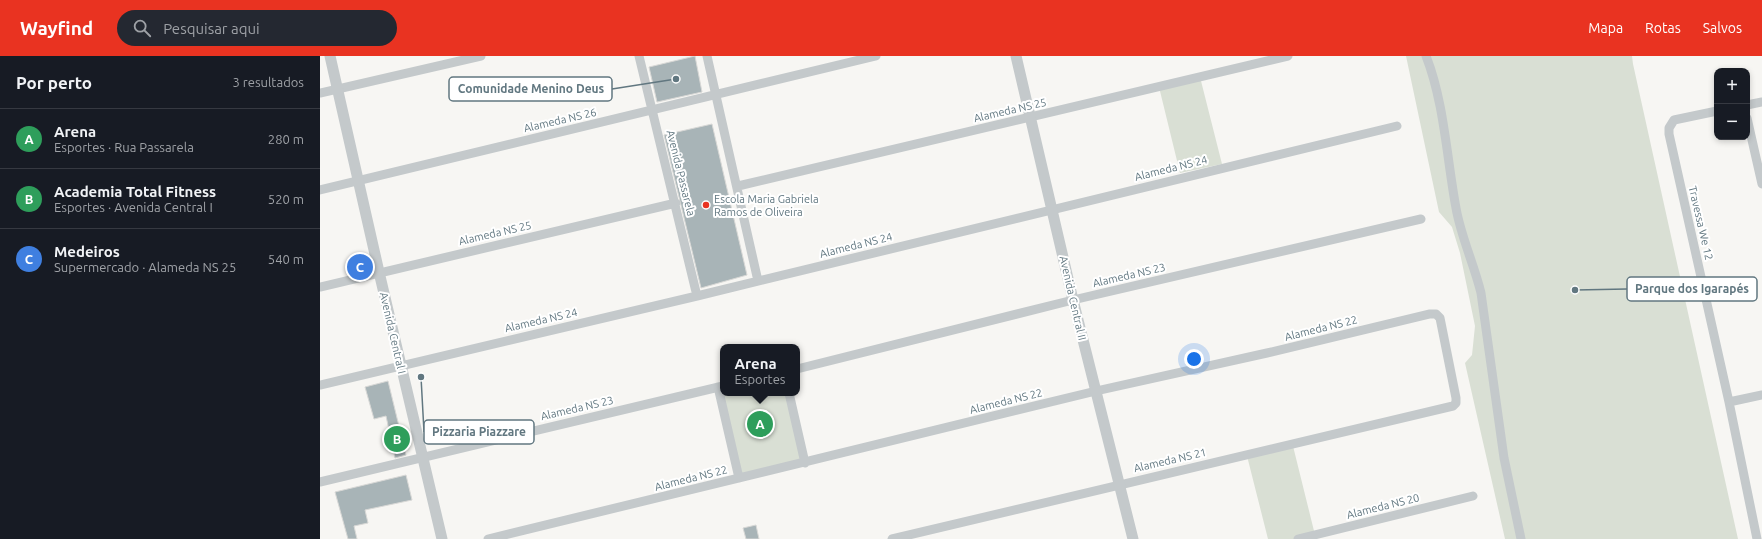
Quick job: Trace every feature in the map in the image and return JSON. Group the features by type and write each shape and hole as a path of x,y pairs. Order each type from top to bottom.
{"street":[{"name":"Avenida Central I","path":"330,56 400,366 442,539"},
{"path":"320,93 481,56"},
{"name":"Avenida Passarela","path":"639,56 676,203 697,296"},
{"path":"707,56 738,186 758,280"},
{"name":"Alameda NS 26","path":"320,190 653,111 716,94 876,56"},
{"name":"Avenida Central II","path":"1016,56 1053,209 1073,300 1133,539"},
{"name":"Alameda NS 25","path":"738,186 1288,56"},
{"path":"1426,56 1443,129 1461,231 1475,267 1481,293 1504,458 1521,539"},
{"path":"1750,104 1762,102"},
{"name":"Travessa We 12","path":"1714,112 1674,120 1669,128 1670,141 1729,402"},
{"name":"Alameda NS 24","path":"320,385 697,296 1397,126"},
{"path":"1750,131 1762,184"},
{"name":"Alameda NS 25","path":"320,287 676,203"},
{"name":"Alameda NS 23","path":"800,368 1073,300 1421,219"},
{"name":"Alameda NS 22","path":"488,539 1096,391 1267,353 1434,313 1440,318 1444,334 1456,398 1456,403 1453,406"},
{"name":"Alameda NS 23","path":"320,482 422,456 720,386"},
{"path":"1757,539 1729,402 1762,394"},
{"path":"722,396 740,478"},
{"path":"790,396 805,463"},
{"name":"Alameda NS 21","path":"892,539 1453,406"},
{"name":"Alameda NS 20","path":"1298,539 1473,496"}],"shaded area":[{"path":"1406,56 1632,56 1738,539 1505,539 1465,363 1472,355 1475,326 1460,253 1452,227 1439,212"},
{"path":"1200,77 1222,164 1180,173 1159,87"},
{"path":"715,386 720,390 720,396 788,396 805,462 738,478"},
{"path":"1292,442 1316,539 1268,539 1246,452"}],"building":[{"path":"695,56 702,92 657,102 649,67"},
{"name":"Escola Maria Gabriela Ramos de Oliveira","path":"712,124 747,275 701,288 664,135"},
{"path":"388,381 406,455 395,458 386,416 374,419 365,387"},
{"path":"406,475 412,500 365,510 368,523 354,526 357,539 348,539 335,492"},
{"path":"756,525 759,539 746,539 743,528"}],"place":[{"name":"Comunidade Menino Deus","path":"676,79"},
{"name":"Escola Maria Gabriela Ramos de Oliveira","path":"706,205"},
{"name":"Medeiros","path":"360,267"},
{"name":"Parque dos Igarapés","path":"1575,290"},
{"name":"Pizzaria Piazzare","path":"421,377"},
{"name":"Arena","path":"760,424"},
{"name":"Academia Total Fitness","path":"397,439"}]}
